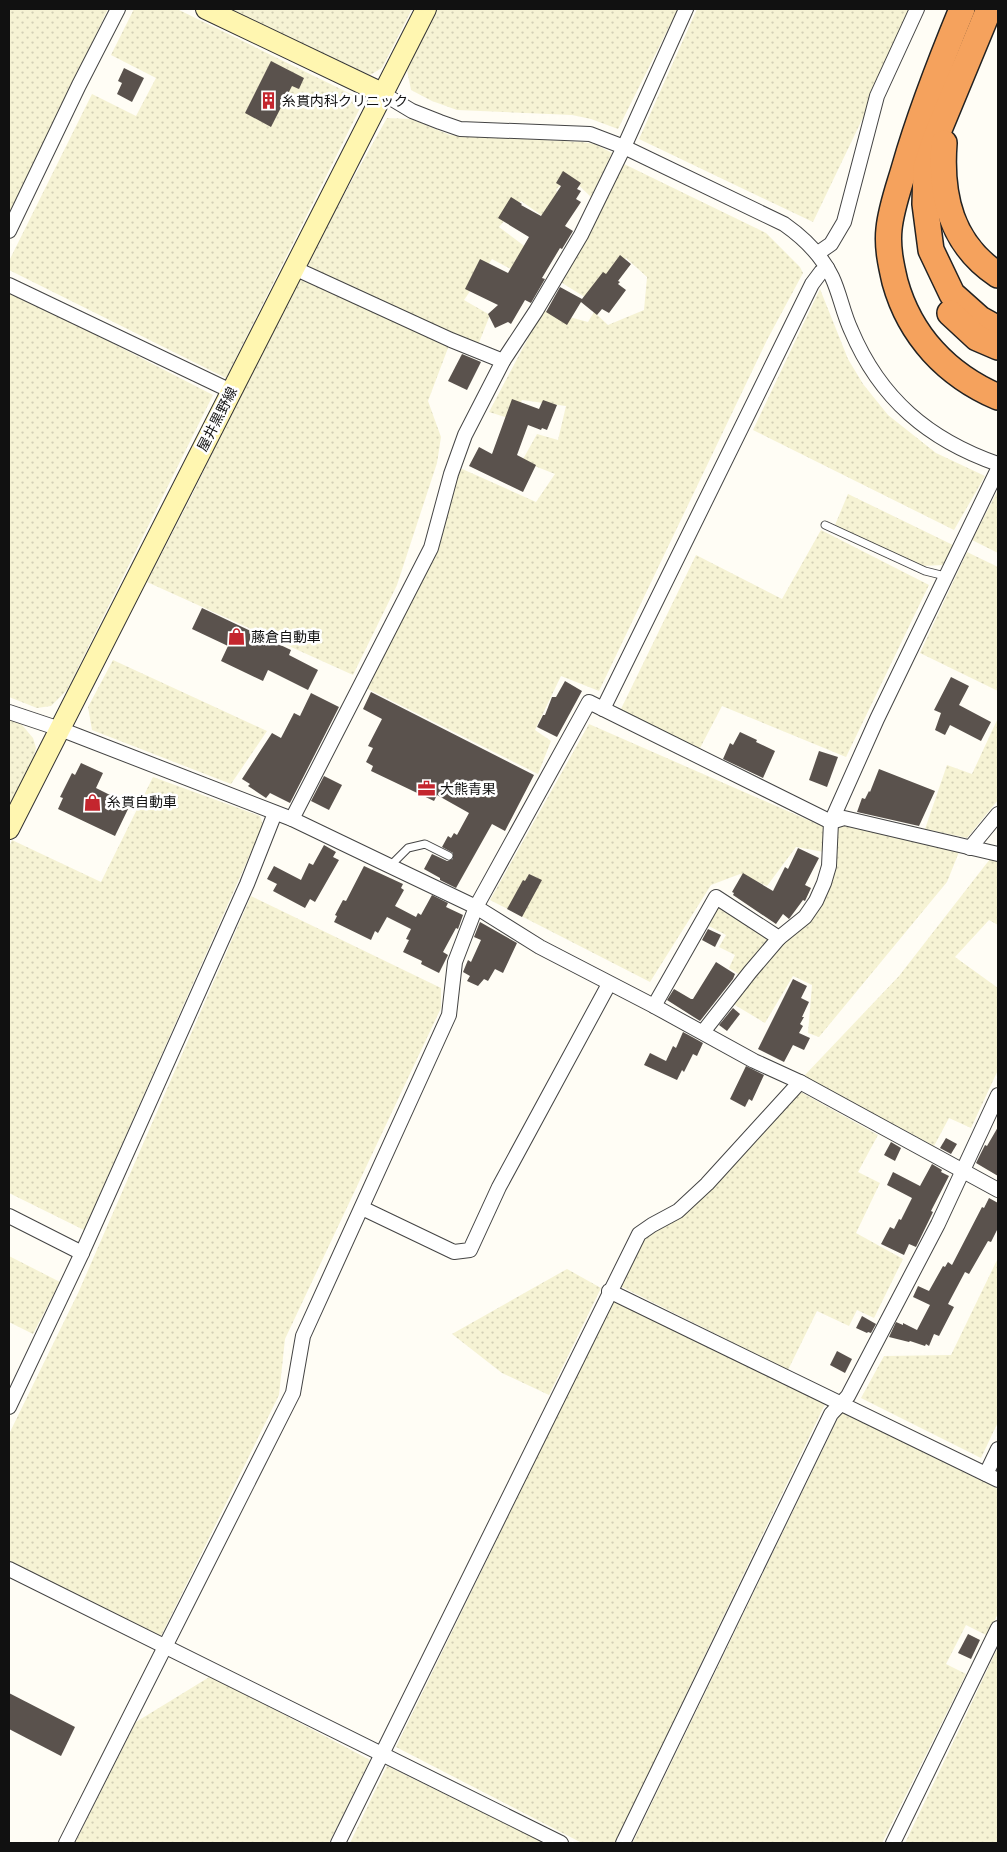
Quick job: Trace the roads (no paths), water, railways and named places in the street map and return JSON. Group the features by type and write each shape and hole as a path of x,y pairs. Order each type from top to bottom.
{"highway":[{"path":"962,9 940,63 910,148 896,197 889,230 890,262 900,298 916,331 937,356 964,378 998,397"},
{"path":"989,9 936,137 926,167 925,204 931,250 952,294 980,319 998,329"},
{"path":"954,97 945,126 942,162 947,204 955,226 966,245 979,261 998,276"},
{"path":"910,148 906,187 911,227 921,265 944,306 977,338 998,347"}],"main road":[{"path":"206,9 382,93"},
{"name":"屋井黒野線","path":"9,829 426,9"}],"street":[{"path":"9,231 75,93 118,9"},
{"path":"292,819 431,548 451,474 462,443 503,361 536,311 581,235 624,147 686,9"},
{"path":"818,253 831,244 844,222 877,96 917,9"},
{"path":"382,93 412,111 460,128 590,134 624,147 784,224 818,253 832,276 848,323 861,352 887,391 919,424 941,439 962,451 998,464"},
{"path":"294,268 451,340 503,361"},
{"path":"603,709 812,284 821,272 827,268"},
{"path":"9,285 231,391"},
{"path":"703,1032 779,938 805,917 816,901 829,866 831,822 877,719 998,469"},
{"path":"66,1843 293,1393 303,1336 449,1015 455,962 476,907 589,702 831,822 844,818 998,854"},
{"path":"9,712 60,729 292,819 476,907 540,947 703,1032 754,1061 800,1082 998,1190"},
{"path":"9,1407 82,1253 248,884 275,813"},
{"path":"970,848 998,814"},
{"path":"654,1006 716,897 779,938"},
{"path":"362,1208 454,1252 470,1250 499,1187 609,984"},
{"path":"338,1843 639,1234 678,1211 707,1184 800,1082"},
{"path":"623,1843 826,1423 831,1414 848,1396 938,1224 998,1095"},
{"path":"9,1216 82,1253"},
{"path":"610,1291 992,1477 998,1448"},
{"path":"9,1569 561,1843"},
{"path":"893,1843 998,1628"}],"lane":[{"path":"825,525 925,571 945,576"},
{"path":"390,866 408,848 425,844 449,856"}],"place":[{"name":"糸貫内科クリニック","path":"268,101"},
{"name":"藤倉自動車","path":"237,637"},
{"name":"大熊青果","path":"426,789"},
{"name":"糸貫自動車","path":"93,802"}]}
